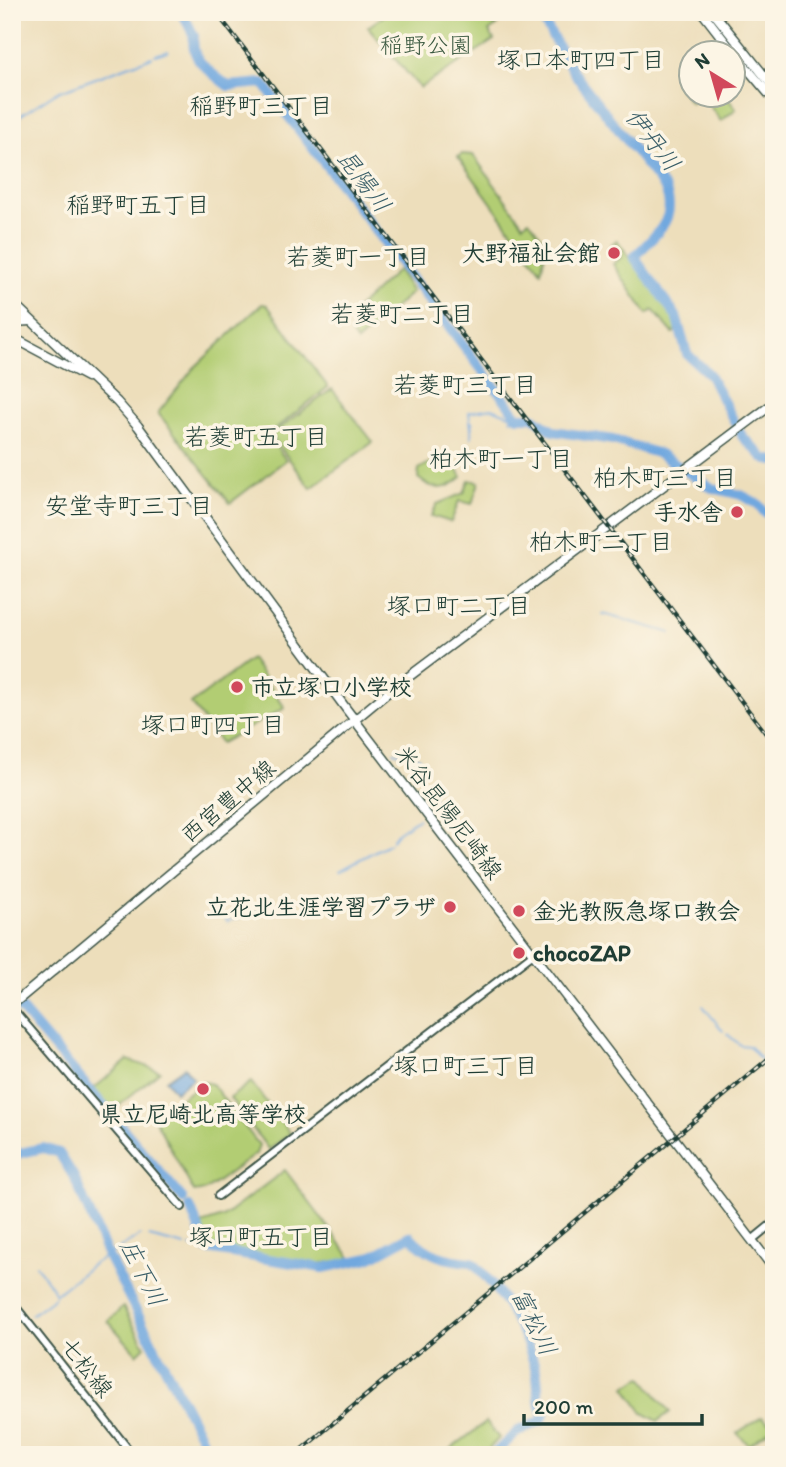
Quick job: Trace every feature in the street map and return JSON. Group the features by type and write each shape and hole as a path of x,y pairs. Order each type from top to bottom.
{"main road":[{"path":"702,12 722,38"},
{"path":"713,12 774,88"},
{"path":"748,70 774,100"},
{"name":"米谷昆陽尼崎線","path":"12,302 138,426 354,719 774,1269"},
{"path":"12,322 31,321"},
{"name":"米谷昆陽尼崎線","path":"12,337 93,379"},
{"name":"西宮豊中線","path":"12,1007 354,719 774,403"}],"street":[{"path":"218,1196 533,954"},
{"path":"12,1007 182,1207"},
{"path":"752,1240 774,1222"},
{"name":"七松線","path":"12,1302 133,1455"}],"green space":[{"name":"稲野公園","path":"389,12 483,12 492,24 496,22 498,25 489,31 494,40 420,88 368,27"},
{"path":"712,108 735,108 736,109 721,121"},
{"path":"462,154 473,155 523,224 529,220 547,244 541,271 458,157"},
{"path":"617,240 677,323 678,329 673,333 653,310 647,314 613,264 622,257 612,244"},
{"path":"398,270 412,292 357,342 351,333 361,322 353,312"},
{"path":"262,304 267,305 328,387 268,435 286,460 230,503 158,413 194,368"},
{"path":"332,389 373,442 311,488 271,435"},
{"path":"440,457 453,460 462,477 451,485 435,488 418,478 419,469"},
{"path":"469,480 479,482 472,504 459,501 451,522 431,516 437,504 464,493"},
{"path":"251,659 285,708 221,743 191,704"},
{"path":"128,1060 160,1071 111,1112 92,1090"},
{"path":"203,1082 212,1084 259,1145 256,1154 206,1190 194,1192 154,1118"},
{"path":"251,1082 290,1133 269,1150 230,1098"},
{"path":"285,1170 352,1259 318,1264 210,1246 201,1224 223,1217"},
{"path":"123,1307 145,1346 137,1354 108,1321"},
{"path":"642,1377 670,1412 658,1421 643,1413 625,1387"},
{"path":"762,1417 774,1427 749,1445 737,1433"},
{"path":"486,1422 499,1438 483,1455 443,1455"}],"water":[{"path":"184,1067 193,1078 175,1092 166,1080"}],"waterway":[{"name":"昆陽川","path":"182,12 194,36 193,44 198,59 228,86 263,83 518,417 533,417 553,431 613,440 660,454 712,488 741,495 758,504 765,513 774,515"},
{"name":"伊丹川","path":"538,12 574,73 665,189 669,210 666,219 656,235 634,257 676,316 687,354 709,374 742,436 765,459 774,461"},
{"path":"155,55 168,51"},
{"path":"12,121 55,93 152,57"},
{"path":"472,435 469,412 492,408 512,416 511,419 522,420"},
{"path":"471,438 472,422"},
{"path":"603,614 671,633"},
{"path":"394,752 420,758 415,767 426,790 438,803"},
{"path":"392,840 398,832 419,818"},
{"path":"340,870 390,843"},
{"path":"213,907 228,921 259,911"},
{"path":"703,1006 723,1031"},
{"name":"富松川","path":"20,1008 183,1199"},
{"path":"727,1034 740,1045 749,1046 761,1060"},
{"name":"庄下川","path":"12,1155 43,1148 59,1153 74,1177 108,1256 210,1455"},
{"name":"富松川","path":"190,1207 207,1249 323,1268 369,1258 410,1236 438,1256 472,1262 502,1298 519,1326 532,1356 544,1414 541,1421 518,1431 493,1455"},
{"path":"36,1265 56,1294 93,1264 141,1235"},
{"path":"149,1237 185,1246"},
{"path":"191,1247 207,1249"},
{"path":"31,1315 55,1297"}],"railway":[{"path":"216,12 774,744"},
{"path":"295,1455 774,1054"}],"place":[{"name":"大野福祉会館","path":"614,253"},
{"name":"手水舎","path":"737,512"},
{"name":"市立塚口小学校","path":"237,687"},
{"name":"立花北生涯学習プラザ","path":"450,907"},
{"name":"金光教阪急塚口教会","path":"519,911"},
{"name":"chocoZAP","path":"519,953"},
{"name":"県立尼崎北高等学校","path":"203,1089"}],"district":[{"name":"塚口本町四丁目","path":"581,60"},
{"name":"稲野町三丁目","path":"261,106"},
{"name":"稲野町五丁目","path":"138,205"},
{"name":"若菱町一丁目","path":"358,257"},
{"name":"若菱町二丁目","path":"402,314"},
{"name":"若菱町三丁目","path":"465,385"},
{"name":"若菱町五丁目","path":"256,437"},
{"name":"柏木町一丁目","path":"501,459"},
{"name":"柏木町三丁目","path":"665,478"},
{"name":"安堂寺町三丁目","path":"129,506"},
{"name":"柏木町二丁目","path":"601,542"},
{"name":"塚口町二丁目","path":"459,606"},
{"name":"塚口町四丁目","path":"213,725"},
{"name":"塚口町三丁目","path":"466,1066"},
{"name":"塚口町五丁目","path":"261,1237"}]}
